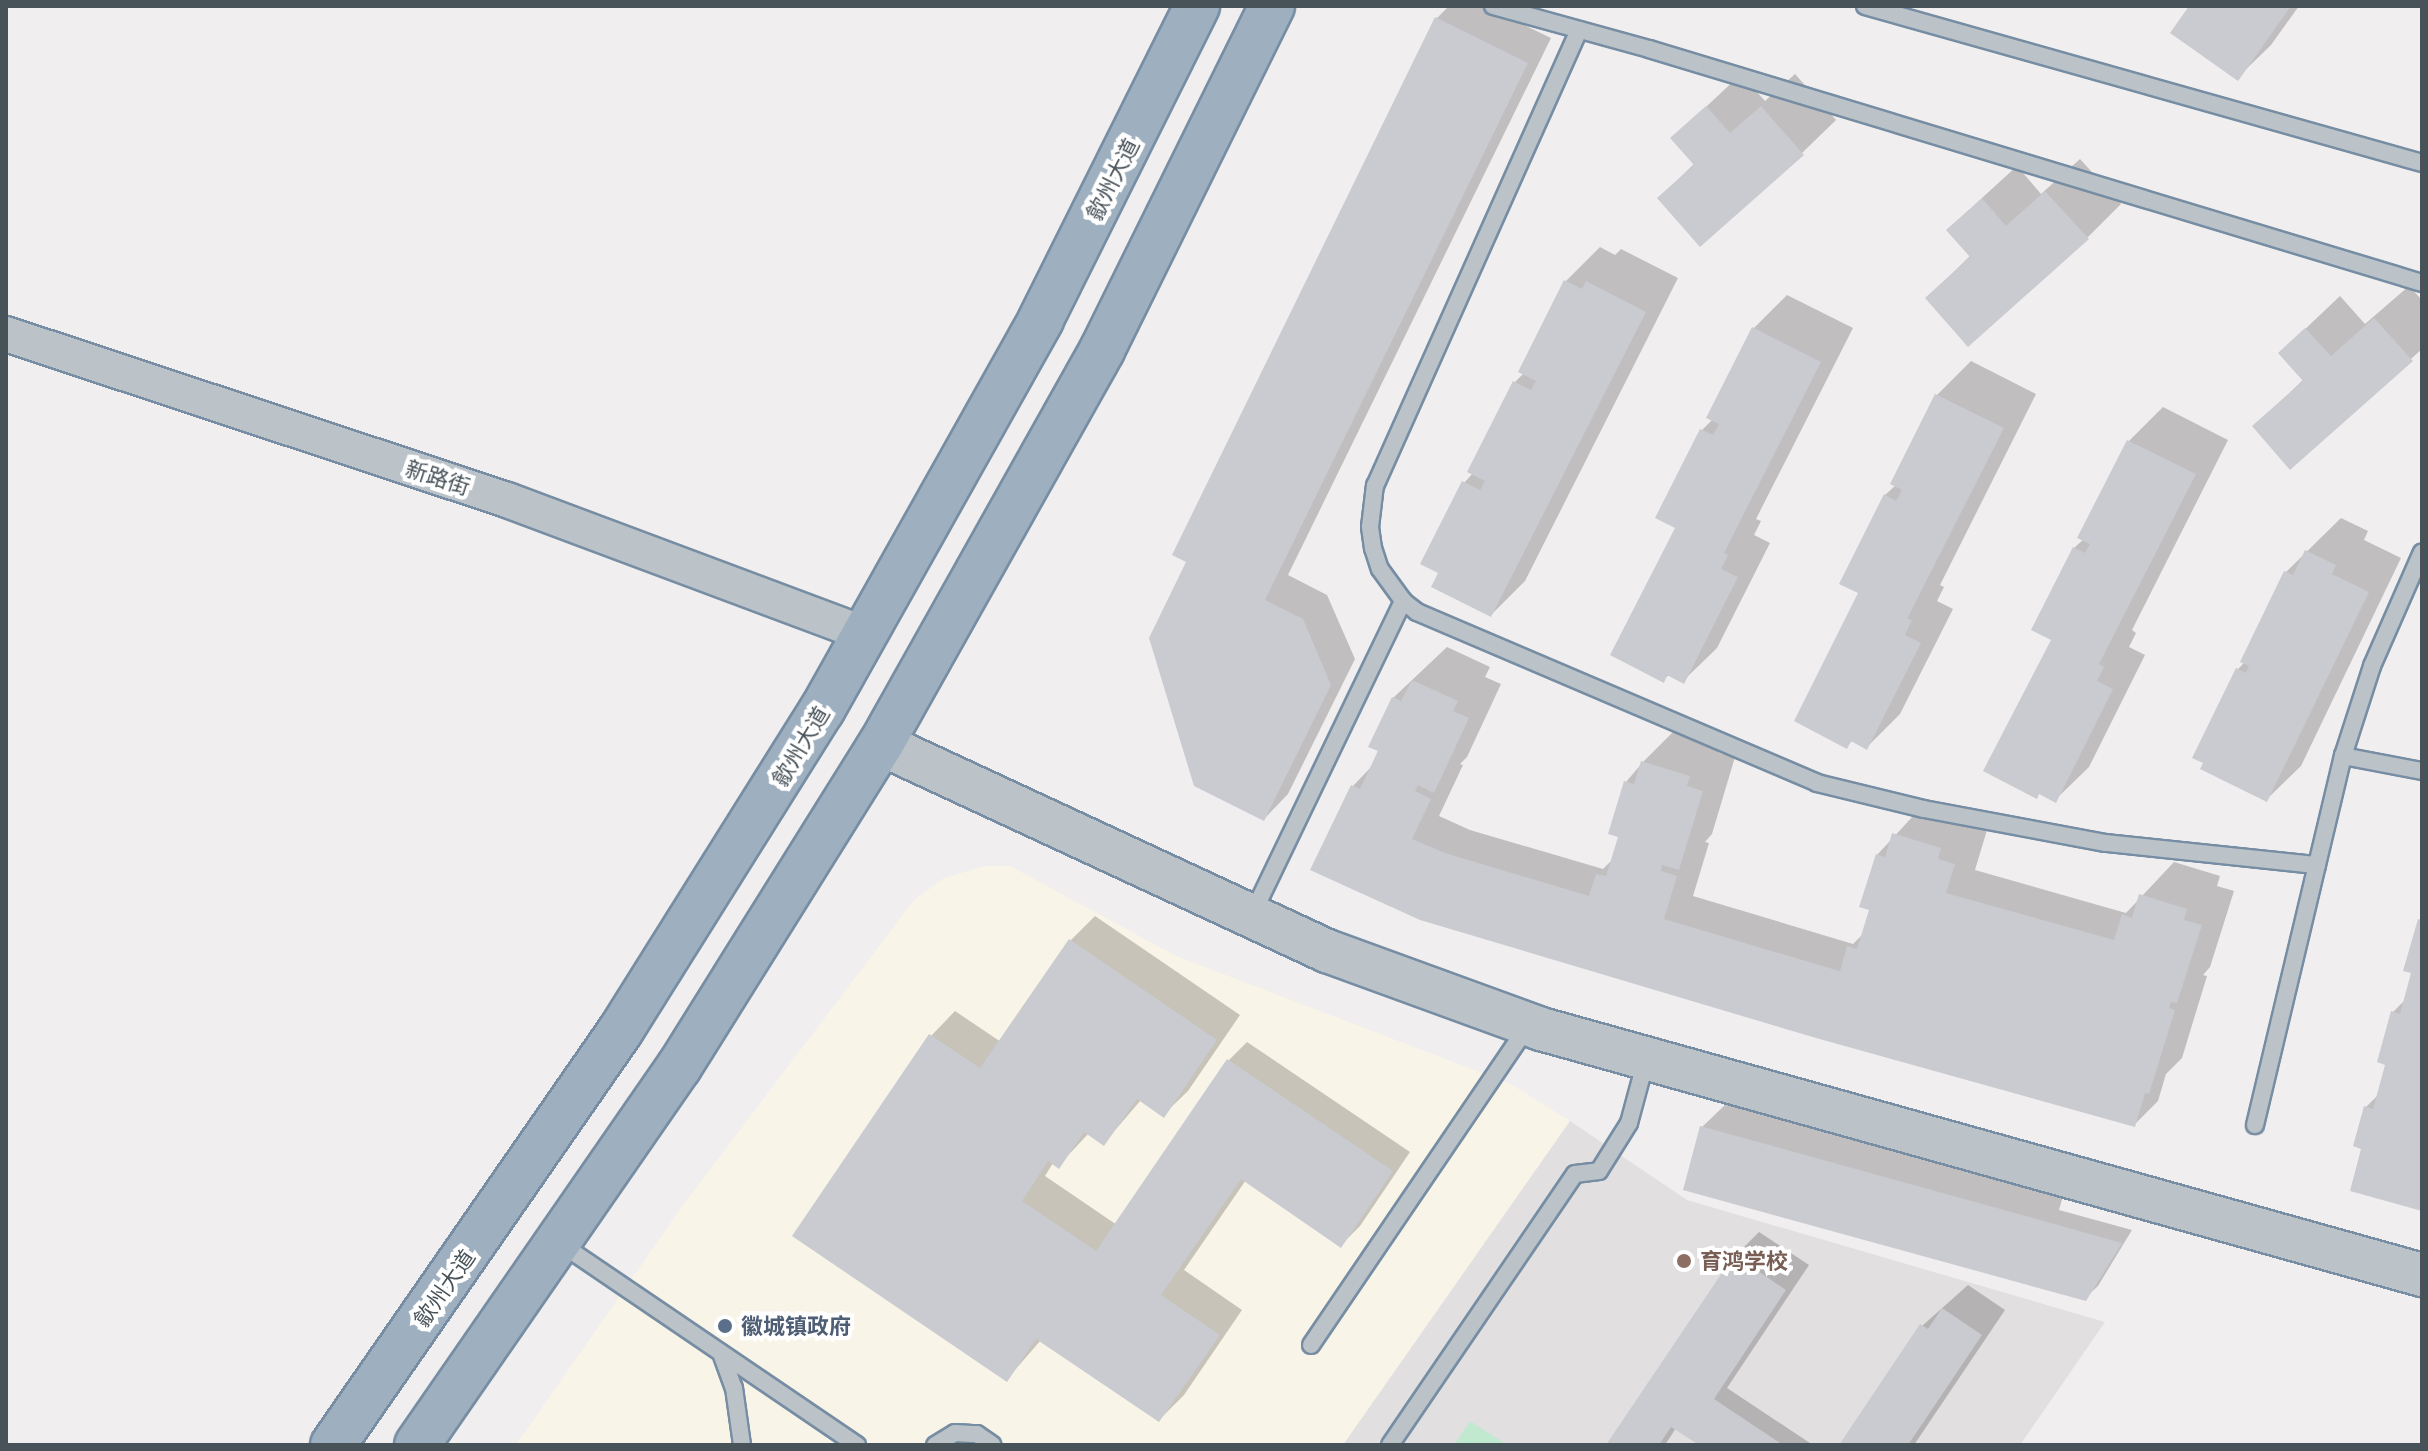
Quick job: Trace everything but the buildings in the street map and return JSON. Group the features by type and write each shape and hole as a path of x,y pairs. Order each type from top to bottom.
{"highway":[{"name":"歙州大道","path":"333,1445 621,1030 724,871 866,634 1041,319 1197,6"},
{"path":"417,1445 696,1041 881,744 1102,350 1272,6"}],"street":[{"name":"新路街","path":"6,334 507,500 866,634"},
{"path":"881,744 1251,917 1424,988 1528,1025 2422,1275"}],"lane":[{"path":"1493,6 2422,283"},
{"path":"1865,6 2422,163"},
{"path":"1579,30 1375,485 1370,527 1373,548 1380,569 1403,601 1417,612 1817,783 1924,809 2106,843 2317,865"},
{"path":"2255,1125 2343,756 2372,666 2422,552"},
{"path":"1251,917 1403,601"},
{"path":"2343,756 2422,771"},
{"path":"1311,1345 1528,1025"},
{"path":"1390,1445 1575,1174 1599,1171 1629,1123 1646,1060"},
{"path":"559,1243 857,1445"},
{"path":"721,1353 734,1388 742,1445"},
{"path":"935,1445 955,1433 977,1434 993,1445"}],"shaded area":[{"path":"985,866 1010,866 1176,956 1511,1084 1570,1121 1343,1445 516,1445 681,1208 913,901 944,878"},
{"name":"育鸿学校","path":"1570,1121 1687,1200 2105,1322 2020,1445 1343,1445"}],"green space":[{"path":"1470,1421 1507,1445 1454,1445"}],"place":[{"name":"育鸿学校","path":"1684,1261"},
{"name":"徽城镇政府","path":"725,1326"}]}
